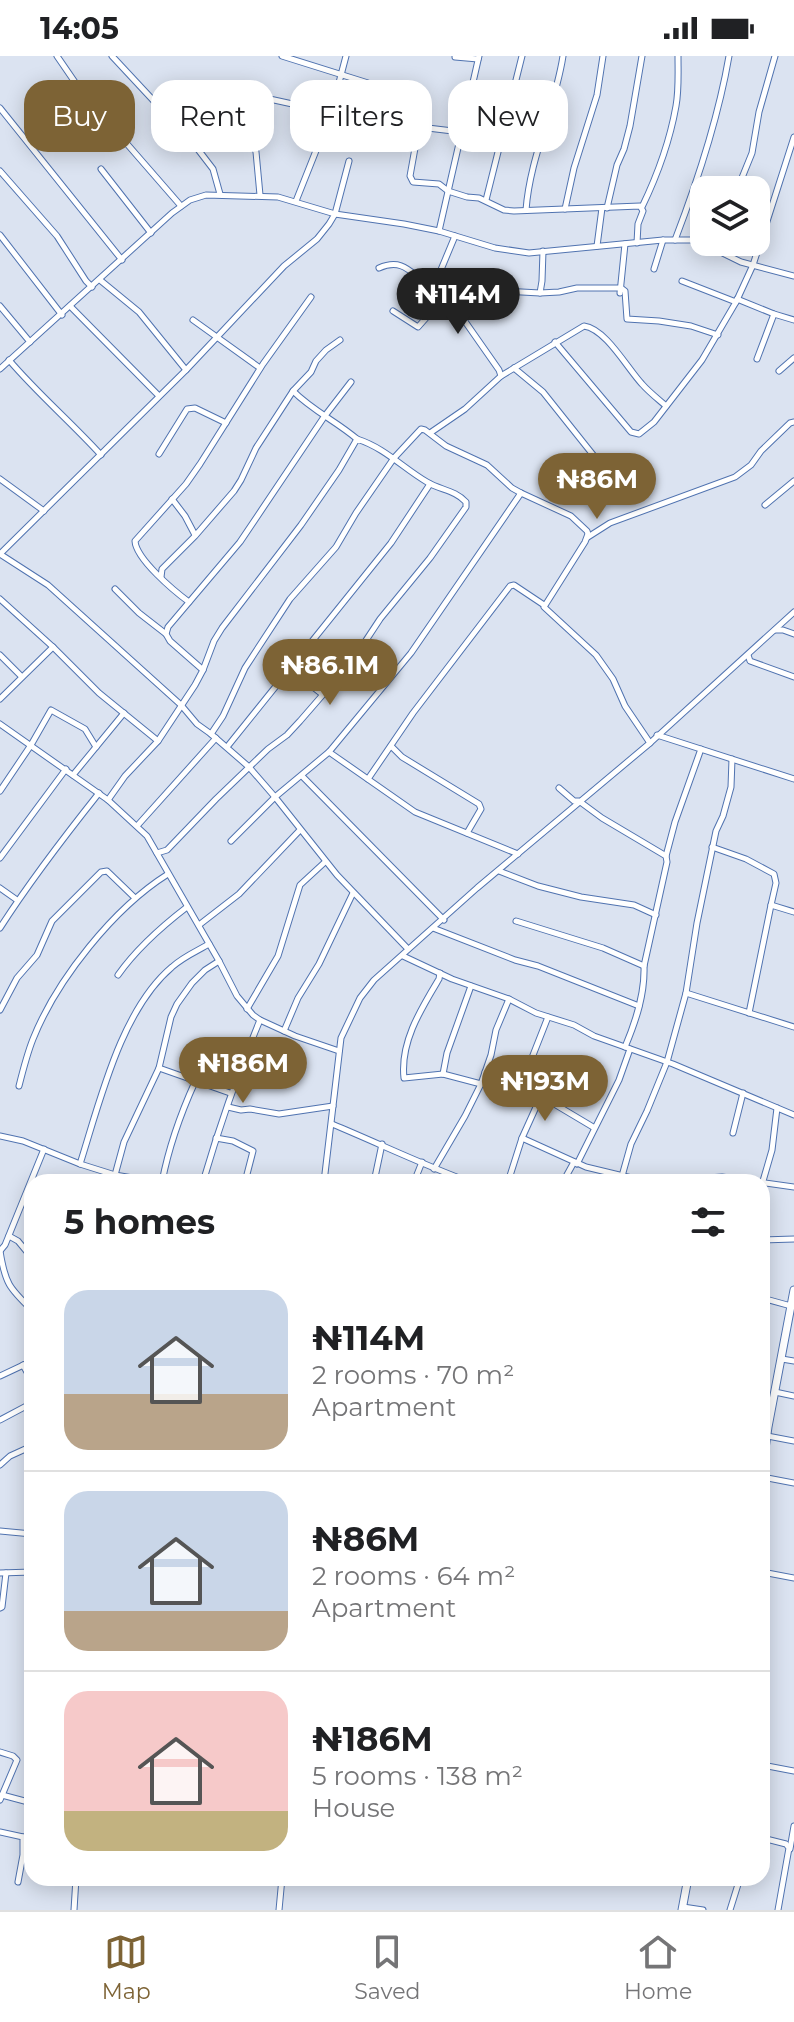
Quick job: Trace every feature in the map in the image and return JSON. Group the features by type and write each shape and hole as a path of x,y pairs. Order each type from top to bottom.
{"main road":[{"path":"770,1412 792,1322 794,1290"},
{"path":"682,1908 686,1886"}],"street":[{"path":"57,56 81,91 181,206"},
{"path":"112,56 151,98"},
{"path":"282,56 358,80"},
{"path":"340,80 346,56"},
{"path":"486,200 522,56"},
{"path":"526,210 531,174 563,56"},
{"path":"565,209 574,168 597,95 603,56"},
{"path":"597,246 604,208 630,126 642,56"},
{"path":"637,243 642,207 655,177 677,104 678,56"},
{"path":"675,240 698,180 717,116 729,56"},
{"path":"743,176 752,153 759,112 775,56"},
{"path":"455,57 479,57 473,80"},
{"path":"0,108 122,260"},
{"path":"555,342 631,432 639,434 654,422 702,360 737,301 753,265 794,137"},
{"path":"200,152 213,169 220,194"},
{"path":"256,152 260,195"},
{"path":"296,201 315,152"},
{"path":"414,152 411,180 439,184 448,191 486,200 504,210 642,207"},
{"path":"439,231 457,152"},
{"path":"349,161 335,214 317,239 284,266 186,370 0,554 48,585 181,705 197,724 249,767 325,862 408,949"},
{"path":"101,169 151,233"},
{"path":"0,171 57,236 92,287"},
{"path":"0,369 181,206 199,197 260,195 296,201 335,214 439,231 514,252 690,240"},
{"path":"0,235 62,315"},
{"path":"434,288 455,236"},
{"path":"654,269 663,240"},
{"path":"621,291 625,244"},
{"path":"540,293 543,251"},
{"path":"728,256 793,276 794,267"},
{"path":"379,268 398,264 434,288 464,320 501,376"},
{"path":"476,279 505,291 540,293 577,288 625,291 627,319 691,326 718,335"},
{"path":"100,280 139,312 186,370"},
{"path":"682,281 794,320"},
{"path":"189,602 173,590 137,551 135,541 186,484 260,368 311,297"},
{"path":"393,311 418,327 442,300"},
{"path":"0,306 30,342"},
{"path":"70,306 159,396"},
{"path":"757,359 774,314"},
{"path":"193,320 260,368"},
{"path":"430,433 465,409 501,376 584,326 595,330 622,358 640,383 666,406"},
{"path":"161,578 162,569 234,491 256,448 293,391 326,350 340,340"},
{"path":"779,371 794,358"},
{"path":"9,360 101,455"},
{"path":"514,368 543,392 598,461"},
{"path":"166,634 173,621 240,542 351,382"},
{"path":"157,853 167,850 249,767 287,735 353,660 367,636 430,558 466,507 460,495 430,484 379,448 357,439 307,405 293,391"},
{"path":"159,454 187,409 195,408 226,423"},
{"path":"544,605 587,537 610,523 735,477 794,422"},
{"path":"137,826 214,736 251,659 290,599 336,547 394,458 419,430 425,430 455,450 487,465 512,488 571,516 587,531 587,537"},
{"path":"108,800 125,776 158,741 203,670 222,628 301,525 357,439"},
{"path":"0,479 44,511"},
{"path":"765,505 794,481"},
{"path":"227,747 391,543 430,484"},
{"path":"231,841 275,797 329,752 411,653 521,493"},
{"path":"172,499 195,536"},
{"path":"368,779 413,713 506,590 514,585 544,605 546,611 596,655 650,743"},
{"path":"115,589 203,670"},
{"path":"0,599 99,693 158,741"},
{"path":"325,1174 344,1029 360,998 374,980 477,888 650,743 794,612"},
{"path":"774,630 794,634"},
{"path":"0,699 53,647"},
{"path":"747,654 750,661 794,677"},
{"path":"0,655 21,676"},
{"path":"291,670 322,694"},
{"path":"0,791 51,710 85,729 96,747"},
{"path":"73,775 124,713"},
{"path":"1,725 99,793 147,836 228,981 247,1009 260,1020 284,1031 339,1051"},
{"path":"657,735 794,779"},
{"path":"391,746 402,757 479,804 481,809 467,833"},
{"path":"568,1174 619,1080 644,986 644,966 666,856 701,749"},
{"path":"329,752 415,812 518,854"},
{"path":"623,1174 631,1144 667,1062 686,993 712,847 731,787 732,759"},
{"path":"0,858 66,769"},
{"path":"302,776 444,920"},
{"path":"559,788 574,801 579,801 666,856"},
{"path":"0,928 61,840 99,793"},
{"path":"199,925 239,894 300,830"},
{"path":"712,847 746,859 774,874 776,883 749,1013"},
{"path":"247,1009 278,956 300,885 325,862"},
{"path":"0,1010 17,978 37,955 52,921 101,872 107,871 135,898"},
{"path":"499,871 538,886 581,897 634,905 656,915"},
{"path":"19,1086 27,1055 44,1015 93,941 135,898 168,874"},
{"path":"0,888 17,900"},
{"path":"284,1031 353,893"},
{"path":"771,905 794,912"},
{"path":"118,975 160,927 187,907"},
{"path":"516,921 603,948 644,966"},
{"path":"433,928 639,1006"},
{"path":"80,1164 119,1046 144,1000 156,982 174,965 209,944"},
{"path":"403,956 536,1013 574,1025 594,1036 667,1062 794,1115"},
{"path":"115,1174 124,1142 159,1068 177,1004 192,983 219,961"},
{"path":"440,973 414,1022 404,1078 443,1074 481,1084"},
{"path":"443,1074 447,1053 471,986"},
{"path":"686,993 794,1027"},
{"path":"434,1169 481,1084 496,1030 509,999"},
{"path":"485,1072 524,1078 548,1017"},
{"path":"205,1174 230,1093 260,1020"},
{"path":"159,1068 230,1093"},
{"path":"164,1174 180,1115 195,1082"},
{"path":"733,1133 743,1093"},
{"path":"511,1174 522,1138 541,1096 593,1127"},
{"path":"228,1107 279,1114 334,1106"},
{"path":"765,1174 772,1150 777,1108"},
{"path":"332,1124 448,1174"},
{"path":"0,1136 112,1174"},
{"path":"216,1138 233,1141 253,1151 247,1174"},
{"path":"522,1138 586,1167 614,1174"},
{"path":"376,1174 382,1144"},
{"path":"34,1174 44,1149"},
{"path":"417,1174 422,1162"},
{"path":"770,1182 794,1187"},
{"path":"24,1199 0,1251 2,1269 11,1290 24,1302"},
{"path":"9,1236 24,1248"},
{"path":"770,1240 794,1239"},
{"path":"770,1300 791,1306"},
{"path":"782,1359 794,1361"},
{"path":"0,1376 23,1365"},
{"path":"775,1392 794,1396"},
{"path":"0,1420 24,1407"},
{"path":"770,1437 794,1441"},
{"path":"0,1465 24,1450"},
{"path":"770,1476 794,1483"},
{"path":"0,1531 24,1533"},
{"path":"0,1608 3,1573 24,1572"},
{"path":"770,1574 794,1578"},
{"path":"0,1752 17,1760 1,1797 24,1801"},
{"path":"770,1767 794,1771"},
{"path":"778,1910 794,1826"},
{"path":"0,1832 23,1837 18,1882"},
{"path":"770,1840 786,1844 789,1854"},
{"path":"74,1910 76,1886"},
{"path":"279,1910 281,1886"},
{"path":"730,1910 738,1886"},
{"path":"682,1908 703,1910"}]}
